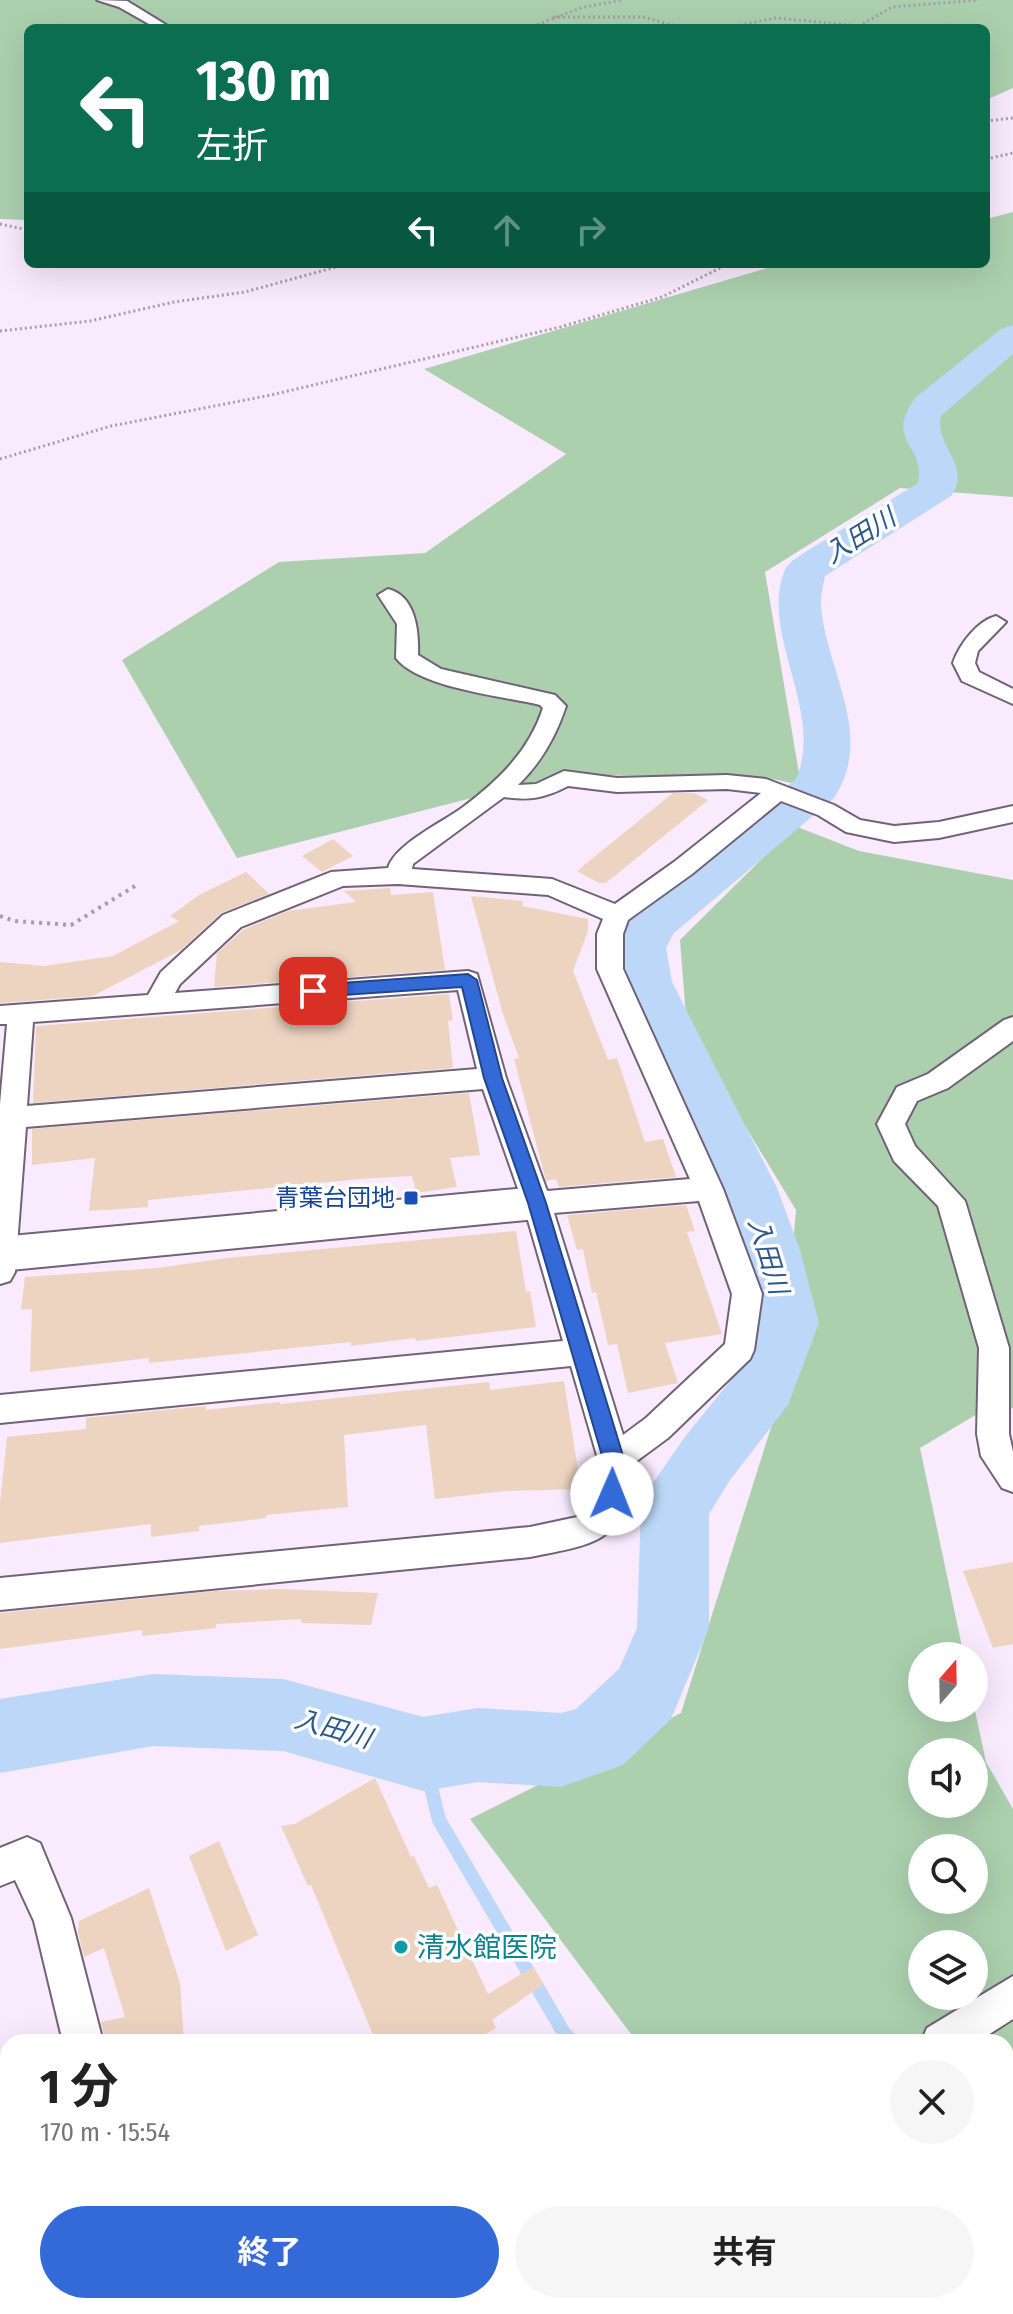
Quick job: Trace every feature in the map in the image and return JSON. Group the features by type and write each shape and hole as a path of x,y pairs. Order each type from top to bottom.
{"street":[{"path":"103,0 123,4 158,24"},
{"path":"388,595 405,614 411,630 407,658 418,667 434,674 547,700 555,706 552,721 523,765 500,789 402,860 398,876"},
{"path":"996,622 968,649 964,663 970,676 1013,697"},
{"path":"500,789 524,793 541,791 564,778 617,785 727,782 766,786 826,810 854,827 894,834 939,830 1013,814"},
{"path":"614,1459 657,1428 739,1350 747,1294 709,1189 610,969 610,934 617,915 683,868 779,792"},
{"path":"158,1001 170,978 195,951 232,921 340,878 398,876 552,887 617,915"},
{"path":"0,1594 530,1542 577,1532 604,1516 612,1494 614,1459 537,1203 493,1078 468,980 11,1014 0,1260 537,1203 709,1189"},
{"path":"1008,1461 993,1434 994,1348 951,1201 904,1153 891,1124 907,1094 938,1081 1013,1027"},
{"path":"7,1118 493,1078"},
{"path":"0,1409 582,1352"},
{"path":"0,1867 27,1856 31,1873 52,1918 81,2034"},
{"path":"954,2034 1013,1996"}],"path":[{"path":"537,24 584,7 623,0"},
{"path":"862,24 892,7 979,0"},
{"path":"553,17 643,17 668,24"},
{"path":"745,24 776,18 838,24"},
{"path":"990,121 1013,118"},
{"path":"990,158 1013,153"},
{"path":"0,224 24,229"},
{"path":"0,331 90,321 174,302 245,292 332,268"},
{"path":"0,459 111,426 271,395 560,327 662,297 720,268"},
{"path":"0,916 14,921 71,925 135,886"}],"green space":[{"path":"0,0 1013,0 1013,88 990,98 990,24 24,24 24,220 0,219"},
{"path":"1013,212 1013,497 900,488 765,572 801,785 763,777 562,775 237,858 122,660 279,562 425,553 566,454 424,369 767,268 990,268 990,218"},
{"path":"795,826 859,851 1013,880 1013,1408 979,1413 920,1448 961,1642 908,1642 908,1722 977,1722 981,1738 908,1738 908,1818 988,1818 988,1765 1013,1809 1013,2034 631,2034 470,1819 681,1713 780,1399 796,1210 687,1030 680,940"}],"building":[{"path":"673,793 694,793 708,800 606,883 599,883 577,871"},
{"path":"333,839 353,856 322,872 302,856"},
{"path":"246,872 269,894 221,913 181,950 93,996 0,1003 0,962 44,966 113,956 179,921 170,916 199,895"},
{"path":"390,888 391,895 433,892 445,970 214,987 217,953 243,930 288,911 356,902 344,891"},
{"path":"471,896 523,901 522,906 588,919 588,931 573,971 608,1060 617,1058 645,1142 663,1139 676,1177 559,1187 556,1179 546,1181 514,1059 519,1058 502,1011"},
{"path":"449,994 453,1020 448,1021 453,1068 33,1103 36,1026"},
{"path":"469,1093 480,1155 450,1158 457,1187 416,1193 412,1176 359,1179 148,1200 148,1207 89,1211 95,1158 32,1165 32,1129"},
{"path":"686,1205 695,1231 687,1232 722,1334 665,1343 678,1383 628,1393 617,1344 608,1345 583,1249 577,1250 567,1215"},
{"path":"516,1231 526,1292 530,1291 536,1327 416,1341 415,1338 351,1346 351,1342 149,1363 149,1358 30,1372 32,1309 21,1310 25,1277 158,1268 227,1258"},
{"path":"564,1381 581,1489 505,1491 435,1499 426,1425 344,1435 348,1507 266,1515 266,1518 199,1526 199,1531 151,1537 151,1524 0,1543 0,1503 7,1437 86,1429 86,1418 133,1413 206,1406 206,1410 280,1404 489,1382 490,1390"},
{"path":"1013,1562 1013,1644 993,1648 963,1571"},
{"path":"279,1589 378,1593 371,1625 301,1623 301,1619 216,1624 216,1628 142,1636 142,1630 0,1649 0,1613 216,1591"},
{"name":"清水館医院","path":"375,1778 411,1857 414,1856 429,1888 437,1885 488,1994 533,1967 544,1984 492,2020 496,2028 486,2034 373,2034 311,1885 308,1886 281,1826 295,1824"},
{"path":"219,1841 258,1935 226,1951 189,1856"},
{"path":"149,1888 180,1983 183,2034 104,2034 101,2022 125,2017 104,1948 84,1957 78,1932 79,1921"}],"waterway":[{"name":"入田川","path":"0,1736 153,1710 283,1715 423,1754 478,1745 561,1750 597,1739 645,1694 673,1628 675,1508 707,1459 765,1385 788,1323 770,1250 748,1188 645,982 640,948 654,922 817,787 828,760 827,729 799,605 805,571 937,488 940,470 921,432 923,416 928,406 1013,336"},
{"path":"423,1754 439,1820 565,2034"}],"place":[{"name":"青葉台団地","path":"411,1198"},
{"name":"清水館医院","path":"401,1947"}],"route":[{"path":"313,991 468,980 493,1078 537,1203 614,1459 612,1494"}]}
